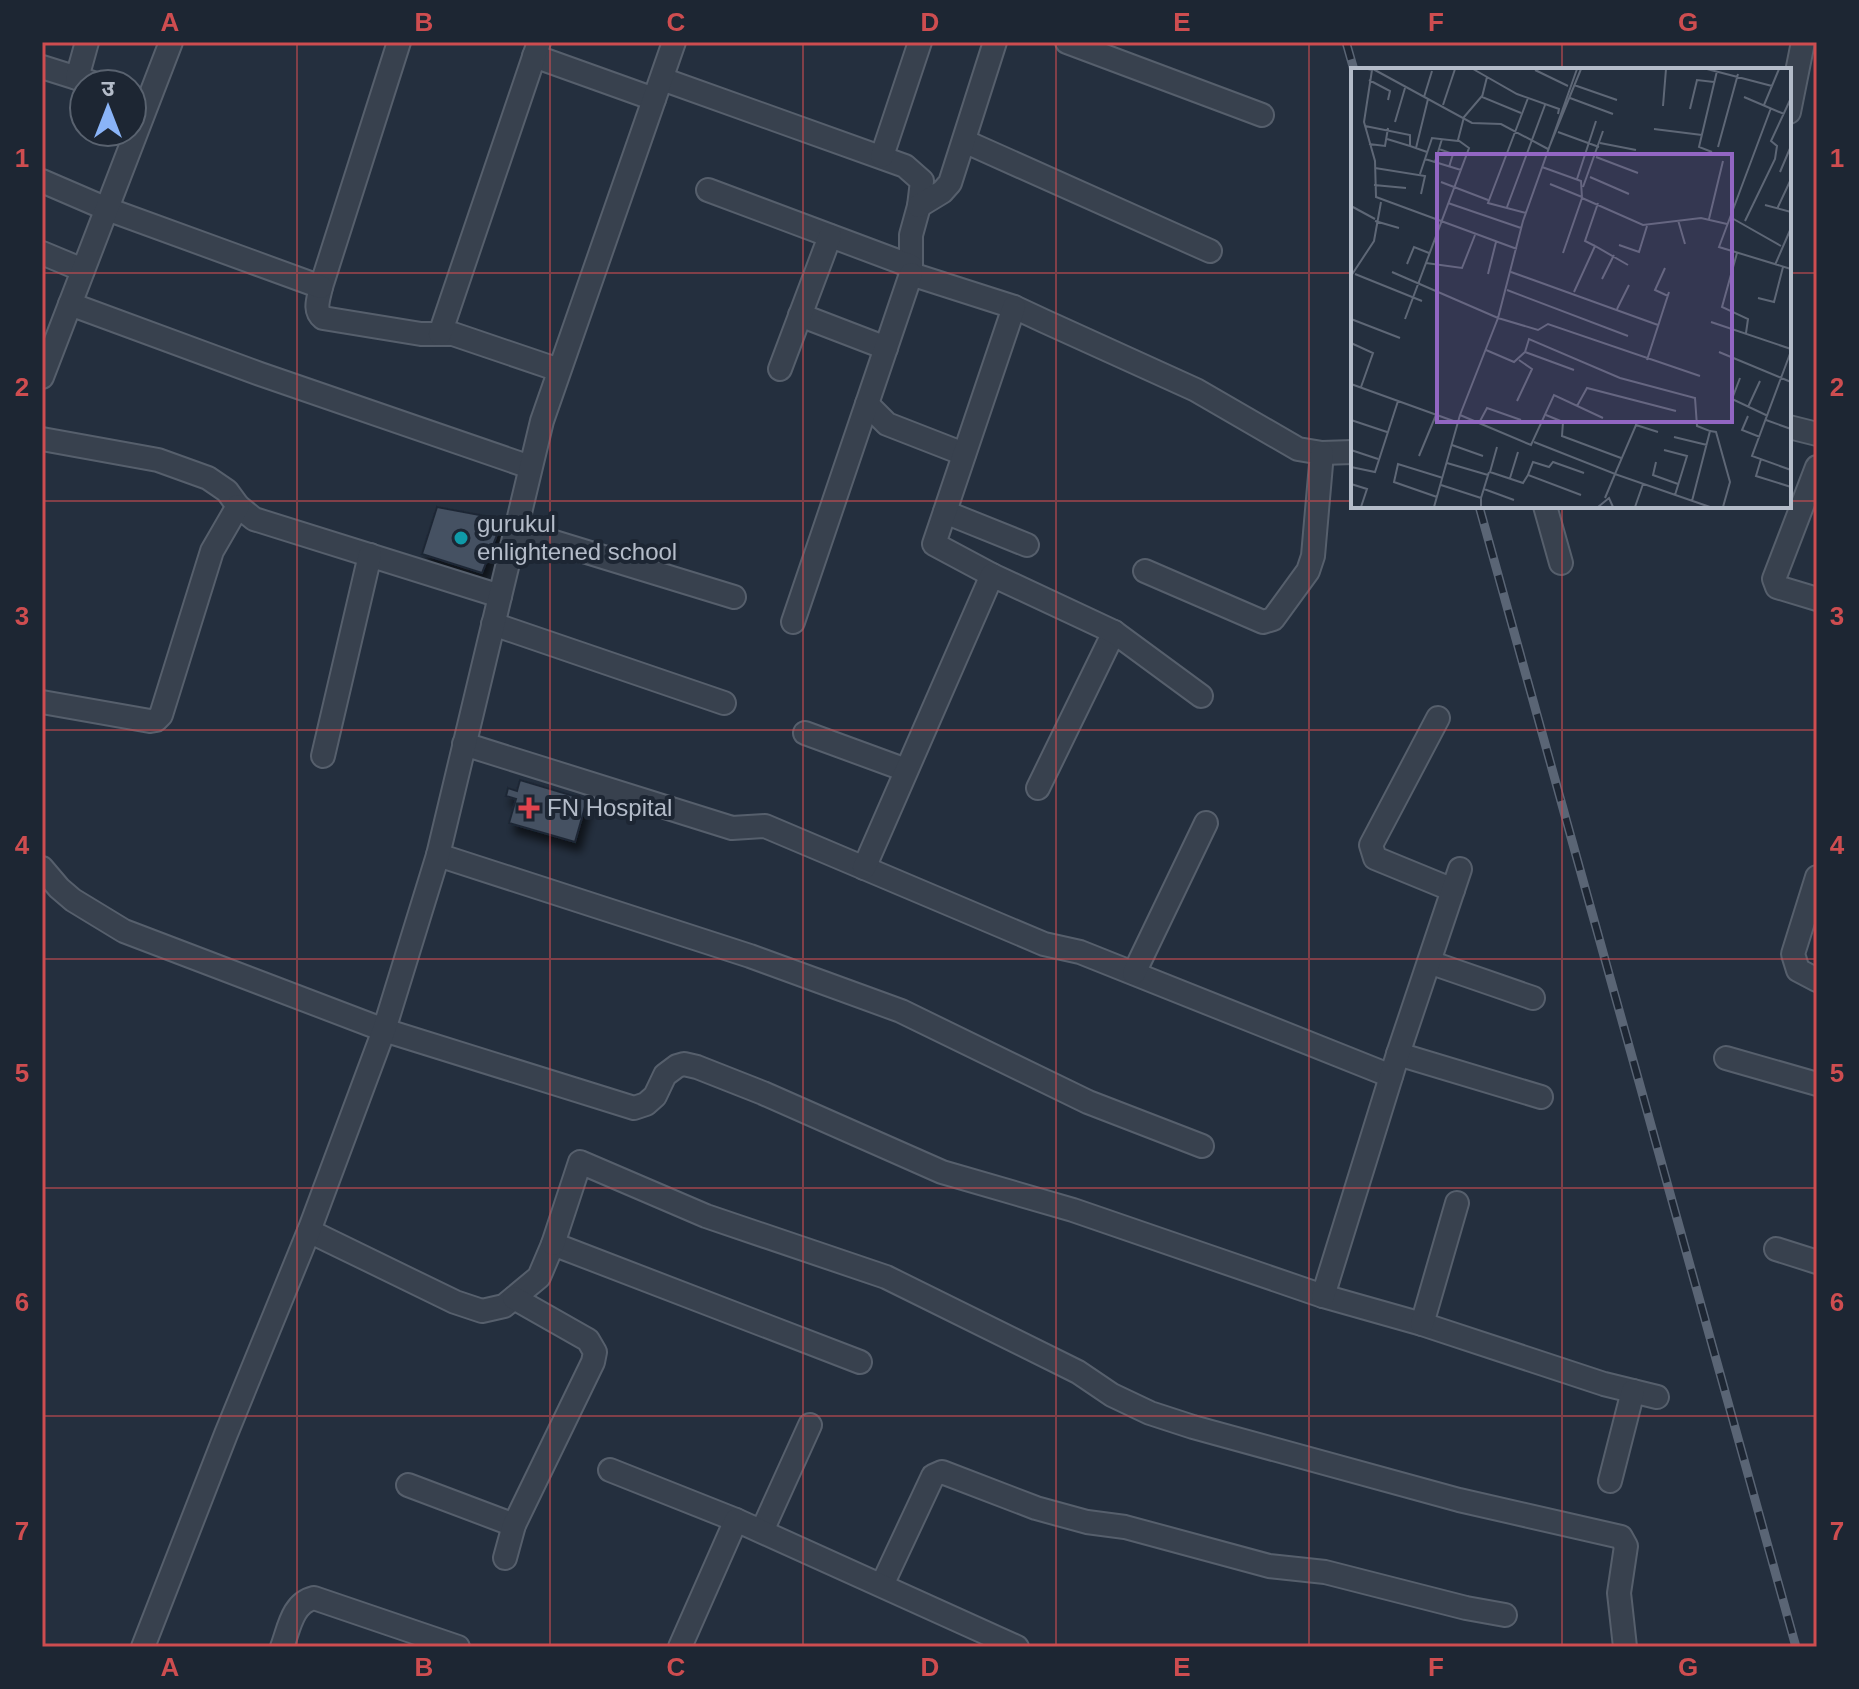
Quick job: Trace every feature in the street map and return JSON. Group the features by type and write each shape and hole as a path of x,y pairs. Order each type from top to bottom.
{"street":[{"path":"86,68 87,42"},
{"path":"148,84 171,42"},
{"path":"399,42 321,287 317,309 323,318 397,331 453,334 559,370"},
{"path":"144,1647 309,1231 384,1030 438,855 530,467 559,370 674,42"},
{"path":"882,156 920,42"},
{"path":"919,206 946,188 995,42"},
{"path":"1067,42 1262,115"},
{"path":"1791,102 1803,42"},
{"path":"440,334 536,49 882,156 905,166 922,181 911,235 911,270 793,622"},
{"path":"42,67 68,75"},
{"path":"964,141 1210,251"},
{"path":"42,377 107,209 125,148"},
{"path":"42,181 107,209 321,287"},
{"path":"708,190 1014,307 1196,390 1298,449 1322,453 1351,452"},
{"path":"780,369 830,236"},
{"path":"42,253 83,270"},
{"path":"70,304 260,374 530,467"},
{"path":"1014,307 934,544 1114,632 1201,696"},
{"path":"800,315 886,348"},
{"path":"1006,330 1044,321"},
{"path":"867,404 887,424 964,454"},
{"path":"1791,428 1817,434"},
{"path":"42,439 158,460 208,478 227,491 238,506 254,519 500,596"},
{"path":"1145,571 1263,622 1273,619 1302,582 1313,556 1322,453"},
{"path":"1817,467 1774,583 1777,587 1817,599"},
{"path":"42,702 150,721 161,715 212,551 238,506"},
{"path":"1546,508 1561,563"},
{"path":"945,512 1027,545"},
{"path":"515,530 734,597"},
{"path":"323,756 370,555"},
{"path":"864,868 992,575"},
{"path":"493,624 724,703"},
{"path":"1038,788 1114,632"},
{"path":"1323,1296 1456,879 1375,858 1371,845 1438,718"},
{"path":"805,733 906,770"},
{"path":"464,744 732,828 765,826 1044,944 1080,952 1391,1076"},
{"path":"1134,973 1206,823"},
{"path":"438,855 750,956 901,1011 1088,1102 1202,1146"},
{"path":"42,868 73,900 124,931 384,1030 634,1108 646,1104 655,1096 665,1075 677,1066 697,1067 942,1172 1073,1210 1323,1296 1657,1397"},
{"path":"1817,877 1793,954 1798,970 1817,980"},
{"path":"1429,962 1533,998"},
{"path":"1398,1054 1541,1097"},
{"path":"1726,1058 1817,1084"},
{"path":"309,1231 455,1302 482,1311 504,1306 539,1277 580,1162 706,1216 886,1277 1078,1372 1112,1395 1150,1413 1459,1500 1621,1537 1626,1546 1619,1593 1625,1647"},
{"path":"1422,1324 1457,1203"},
{"path":"553,1244 860,1362"},
{"path":"1776,1249 1817,1262"},
{"path":"505,1558 514,1525 593,1362 595,1352 588,1340 514,1298"},
{"path":"1610,1481 1633,1391"},
{"path":"762,1531 810,1425"},
{"path":"610,1470 762,1531 1017,1647"},
{"path":"882,1585 933,1476 942,1472 1036,1508 1074,1518 1125,1527 1269,1566 1325,1572 1505,1615"},
{"path":"408,1485 514,1525"},
{"path":"686,1645 736,1520"},
{"path":"282,1647 297,1607 304,1600 314,1598 458,1647"}],"building":[{"name":"gurukul enlightened school","path":"437,507 502,522 482,573 422,554"},
{"path":"520,780 587,800 575,842 509,823 516,799 506,796 508,788 517,791"}],"railway":[{"path":"1346,42 1353,68"},
{"path":"1480,508 1796,1647"}],"place":[{"name":"gurukul enlightened school","path":"461,538"},
{"name":"FN Hospital","path":"529,808"}]}
